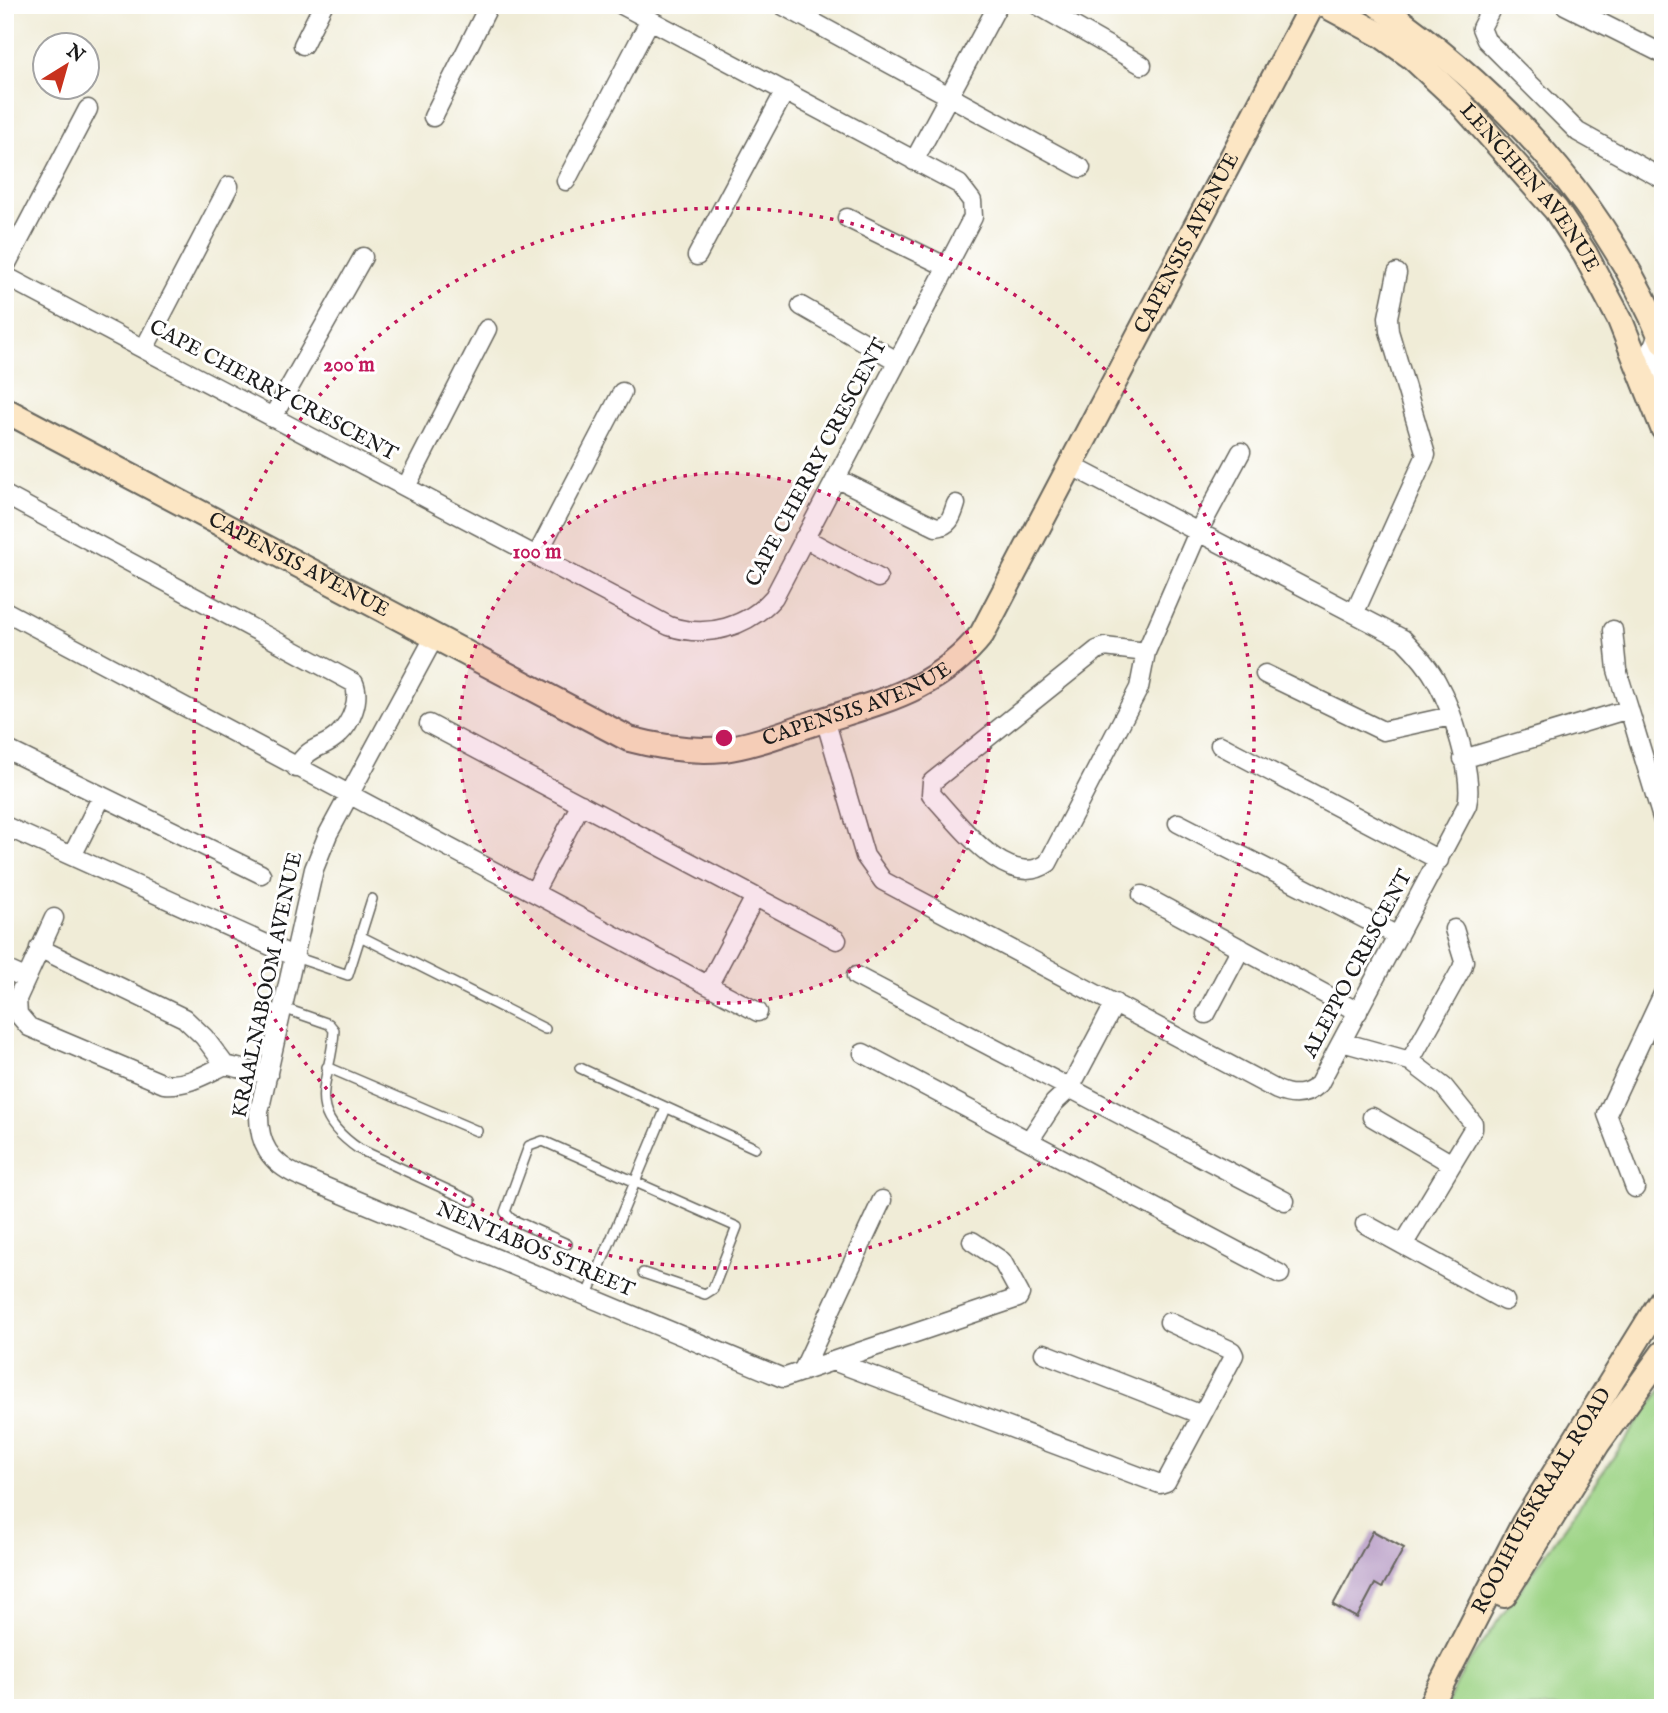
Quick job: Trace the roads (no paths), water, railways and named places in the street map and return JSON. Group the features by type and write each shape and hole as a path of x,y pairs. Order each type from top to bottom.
{"main road":[{"name":"CAPENSIS AVENUE","path":"5,410 629,739 646,744 721,749 752,743 901,696 930,680 977,641 1072,466 1312,5"},
{"name":"LENCHEN AVENUE","path":"1325,5 1381,35 1412,58 1457,99 1556,210 1585,254 1620,320 1663,428"},
{"name":"LENCHEN AVENUE","path":"1378,5 1441,50 1476,80 1522,126 1567,178 1618,250 1660,340"},
{"name":"ROOIHUISKRAAL ROAD","path":"1429,1708 1524,1523 1663,1298"},
{"name":"ROOIHUISKRAAL ROAD","path":"1440,1708 1511,1582 1598,1443 1663,1353"}],"street":[{"path":"303,45 323,5"},
{"path":"433,117 489,5"},
{"name":"CAPE CHERRY CRESCENT","path":"5,276 669,626 703,632 735,624 759,614 774,597 973,217 972,201 959,184 622,5"},
{"path":"782,5 1081,167"},
{"path":"914,161 998,5"},
{"path":"1037,5 1142,65"},
{"path":"1493,5 1481,28 1486,40 1578,132 1663,179"},
{"path":"1565,5 1663,54"},
{"path":"566,181 650,20"},
{"path":"697,256 785,91"},
{"path":"5,267 88,109"},
{"path":"144,349 229,186"},
{"path":"847,218 947,267"},
{"path":"272,418 363,257"},
{"path":"1355,612 1426,455 1389,331 1388,317 1397,273"},
{"path":"800,306 895,365"},
{"path":"1620,320 1660,340 1651,397"},
{"path":"406,487 487,329"},
{"path":"822,331 895,365"},
{"path":"537,555 622,392"},
{"path":"1146,652 1105,647 1097,650 932,782 931,794 998,862 1007,867 1032,871 1048,863 1139,688 1146,652 1199,530 1241,452"},
{"name":"ALEPPO CRESCENT","path":"825,719 865,856 883,881 1229,1065 1292,1094 1309,1093 1319,1084 1439,860 1469,794 1451,716 1436,679 1403,639 1199,530 1072,466"},
{"path":"836,478 936,527 943,527 951,520 956,504"},
{"path":"5,495 354,683 357,695 346,726 338,735 308,751 296,768"},
{"path":"804,538 878,578"},
{"path":"5,611 758,1012"},
{"path":"1613,630 1618,670 1663,821"},
{"name":"KRAALNABOOM AVENUE","path":"271,1159 258,1129 314,869 350,794 435,636"},
{"path":"1265,674 1383,731 1451,716"},
{"path":"1463,759 1629,709"},
{"path":"429,723 837,940"},
{"path":"1220,745 1439,860"},
{"path":"8,750 261,874"},
{"path":"72,856 102,796"},
{"path":"534,892 581,804"},
{"path":"1178,823 1398,936"},
{"path":"5,826 295,957"},
{"path":"1142,895 1358,1012"},
{"path":"709,984 755,897"},
{"path":"54,918 25,978 16,1008 23,1022 39,1032 164,1084 177,1086 192,1082 225,1065"},
{"path":"1410,1061 1462,968 1464,961 1454,929"},
{"path":"39,948 184,1018 204,1037 225,1065 268,1075"},
{"path":"1206,1014 1241,948"},
{"path":"5,969 25,978"},
{"path":"856,976 1285,1200"},
{"path":"1635,1188 1607,1114 1663,994"},
{"path":"1029,1141 1054,1103 1070,1088 1115,1003"},
{"path":"1342,1042 1410,1061 1444,1087 1473,1123 1473,1129 1403,1245"},
{"path":"863,1053 1280,1274"},
{"path":"1372,1117 1452,1164"},
{"name":"NENTABOS STREET","path":"271,1159 299,1176 783,1378 802,1372"},
{"path":"802,1372 882,1200"},
{"path":"1365,1224 1504,1301"},
{"path":"802,1372 1018,1298 1020,1294 1002,1261 972,1241"},
{"path":"833,1362 1160,1485 1166,1482 1234,1353 1169,1322"},
{"path":"1044,1353 1202,1415"}],"lane":[{"path":"295,957 346,976 372,899"},
{"path":"360,936 545,1029"},
{"path":"283,1008 332,1026 334,1032 322,1090 325,1108 344,1139 359,1149 471,1201"},
{"path":"327,1067 477,1131"},
{"path":"580,1068 755,1148"},
{"path":"587,1297 666,1108"},
{"path":"567,1244 510,1219 505,1212 529,1146 543,1141 733,1223 737,1230 713,1289 705,1294 643,1273"}]}
